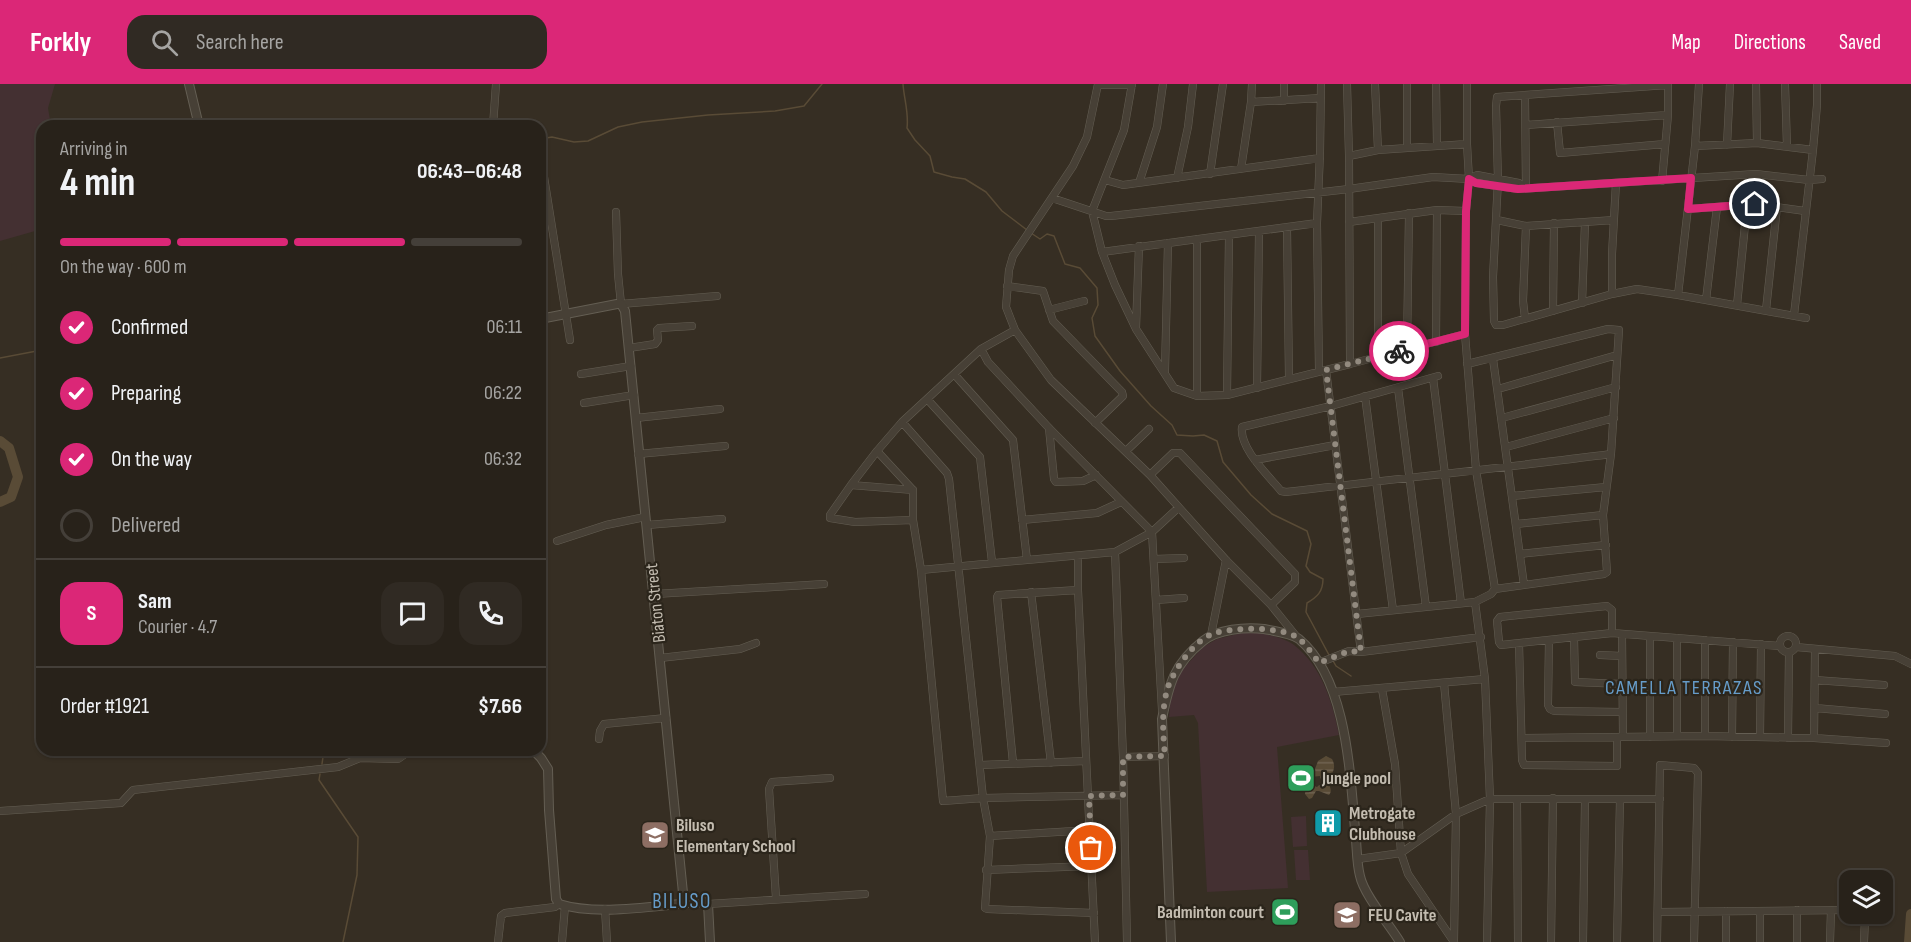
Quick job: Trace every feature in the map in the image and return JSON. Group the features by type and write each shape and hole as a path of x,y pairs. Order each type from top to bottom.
{"street":[{"path":"189,84 198,120"},
{"path":"493,120 496,84"},
{"path":"1400,942 1360,878 1345,733 1323,662 1297,638 1271,605 1226,560 1150,475 1051,380 1015,330 1006,307 1007,286 1013,256 1073,166 1084,144 1098,85 1132,84 1124,129 1092,211 1102,252 1136,329 1174,388 1197,396 1227,395 1465,334"},
{"path":"1139,183 1157,127 1163,84"},
{"path":"1177,178 1188,127 1192,84"},
{"path":"1210,174 1223,84"},
{"path":"1241,170 1252,84"},
{"path":"1284,84 1284,100"},
{"path":"1321,84 1317,223 1322,371 1330,406 1341,485 1361,652"},
{"path":"1347,84 1350,364"},
{"path":"1375,84 1378,150"},
{"path":"1407,84 1407,147"},
{"path":"1436,84 1437,146"},
{"path":"1467,84 1469,179 1466,211 1465,334 1476,470 1495,589"},
{"path":"1678,295 1695,146 1699,84"},
{"path":"1727,145 1730,84"},
{"path":"1756,84 1757,143"},
{"path":"1785,84 1787,146"},
{"path":"1794,315 1813,150 1817,105 1816,84"},
{"path":"1662,181 1668,115 1668,85 1497,97 1498,182 1493,277 1496,325 1637,289 1806,318"},
{"path":"1526,96 1526,188"},
{"path":"1251,102 1321,98"},
{"path":"1526,125 1668,115"},
{"path":"1557,122 1560,153 1665,144"},
{"path":"1695,146 1757,143 1813,150"},
{"path":"1349,156 1407,147 1467,144"},
{"path":"1105,180 1123,185 1320,158"},
{"path":"1052,198 1111,216 1349,189 1433,177 1469,179 1476,183 1498,182 1518,189 1756,174 1809,180 1822,179"},
{"path":"1612,294 1616,183"},
{"path":"546,189 570,340"},
{"path":"1688,209 1747,205 1805,211"},
{"path":"1737,305 1747,205"},
{"path":"1706,300 1717,207"},
{"path":"1766,310 1777,207"},
{"path":"1349,222 1437,210 1466,211"},
{"path":"1436,342 1437,210"},
{"path":"616,212 621,304"},
{"path":"1407,349 1409,213"},
{"path":"1378,218 1378,357"},
{"path":"1497,220 1526,226 1614,220"},
{"path":"1102,252 1317,223"},
{"path":"1554,223 1554,311"},
{"path":"1582,303 1585,223"},
{"path":"1525,318 1523,301 1526,226"},
{"path":"1287,227 1288,379"},
{"path":"1257,388 1259,231"},
{"path":"1227,395 1229,235"},
{"path":"1197,239 1197,396"},
{"path":"1165,371 1168,243"},
{"path":"1136,329 1139,246"},
{"path":"1007,286 1043,291 1053,321 1122,392 1123,396 1095,423"},
{"path":"546,317 621,304 717,296"},
{"path":"1049,309 1084,301"},
{"name":"Biaton Street","path":"621,304 626,311 638,454 655,594 684,903"},
{"path":"629,348 655,344 658,340 657,330 659,328 692,326"},
{"path":"1357,614 1475,602 1491,594 1495,589 1604,574 1608,568 1603,515 1611,454 1619,330 1608,329 1467,364"},
{"path":"913,520 855,522 830,518 830,515 877,450 902,422 981,349 1015,330"},
{"path":"981,349 988,362 1049,428 1152,532 1165,756 1171,942"},
{"path":"1498,388 1617,355"},
{"path":"1493,359 1524,585"},
{"path":"581,374 631,366"},
{"path":"954,374 1013,440 1027,560"},
{"path":"1461,603 1445,474 1435,377 1242,427 1242,441 1255,460 1281,490 1286,492 1376,480 1445,474 1476,470 1509,468 1611,454"},
{"path":"1502,418 1616,387"},
{"path":"1398,388 1426,607"},
{"path":"584,403 634,395"},
{"path":"1365,396 1393,610"},
{"path":"927,399 980,457 992,562"},
{"path":"636,418 720,409"},
{"path":"1506,447 1614,418"},
{"path":"902,422 947,473 949,479 983,798 990,836 985,908 1094,913"},
{"path":"1049,428 1056,482 1083,481 1096,476"},
{"path":"1126,451 1149,429"},
{"path":"1255,460 1335,445"},
{"path":"638,454 725,446"},
{"path":"877,450 914,490 913,520 921,570 942,799 945,802 983,798 1123,795"},
{"path":"1150,475 1173,453 1180,453 1295,574 1295,582 1271,605"},
{"path":"851,485 914,490"},
{"path":"1512,496 1606,487"},
{"path":"1022,520 1097,513 1121,502"},
{"path":"921,570 1115,552 1152,532 1178,508"},
{"path":"1516,524 1603,515"},
{"path":"557,541 606,525 646,521 722,519"},
{"path":"1520,554 1606,544"},
{"path":"1115,552 1127,942"},
{"path":"1078,556 1095,942"},
{"path":"1154,559 1185,558"},
{"path":"1211,634 1226,560"},
{"path":"655,594 824,584"},
{"path":"1013,763 997,597 998,595 1031,592 1078,590"},
{"path":"1031,592 1051,763"},
{"path":"1156,600 1184,598"},
{"path":"1475,602 1485,679 1490,799 1487,942"},
{"path":"1612,633 1612,610 1607,606 1498,619 1501,645 1612,633 1761,644 1780,646 1782,650 1815,649 1895,656 1911,664"},
{"path":"1162,719 1168,688 1177,667 1195,647 1211,634 1250,627 1297,638"},
{"path":"1519,643 1524,765 1617,766 1622,712 1622,634"},
{"path":"1650,636 1650,737"},
{"path":"1780,646 1784,638 1790,636 1795,640 1792,650 1788,738"},
{"path":"1323,662 1349,651 1361,652 1481,637"},
{"path":"1574,637 1575,682 1622,684"},
{"path":"1677,638 1677,736"},
{"path":"1549,640 1548,705 1550,709 1554,711 1622,712"},
{"path":"1705,736 1706,640"},
{"path":"1732,737 1733,642"},
{"path":"660,658 740,649 756,643"},
{"path":"1760,737 1761,644"},
{"path":"1814,738 1815,649"},
{"path":"1600,655 1622,656"},
{"path":"1334,692 1485,679"},
{"path":"1815,680 1884,686"},
{"path":"1444,683 1456,814 1454,942"},
{"path":"1382,689 1395,764 1401,853 1408,874 1454,942"},
{"path":"1815,708 1885,714"},
{"path":"599,740 604,724 666,718"},
{"path":"1522,738 1705,736 1814,738 1886,743"},
{"path":"0,811 121,803 133,790 338,767 360,758 398,759 402,756"},
{"path":"539,756 548,769 556,899 562,905 562,942"},
{"path":"1123,757 1165,756"},
{"path":"980,765 1086,761"},
{"path":"1658,942 1660,765 1697,770 1694,942"},
{"path":"776,898 769,789 772,782 830,778"},
{"path":"1551,942 1553,798"},
{"path":"1358,859 1401,853 1456,814 1490,799 1660,799"},
{"path":"1517,799 1518,942"},
{"path":"1583,942 1585,799"},
{"path":"1617,942 1620,799"},
{"path":"990,836 1090,830"},
{"path":"986,870 1092,866"},
{"path":"498,942 501,916 505,913 555,908 562,905 605,909 865,894"},
{"path":"708,904 710,942"},
{"path":"605,909 607,942"},
{"path":"1797,910 1797,942"},
{"path":"1830,942 1831,910"},
{"path":"1658,912 1839,910"},
{"path":"1726,911 1726,942"},
{"path":"1760,911 1760,942"},
{"path":"1864,942 1865,924"}],"shaded area":[{"path":"0,84 55,84 48,108 50,120 36,120 36,231 0,241"},
{"path":"1250,631 1284,640 1304,654 1325,686 1339,735 1277,747 1288,888 1207,892 1198,723 1194,715 1169,717 1171,694 1182,670 1203,647 1217,639"},
{"name":"Jungle pool","path":"1326,756 1332,759 1334,765 1328,781 1330,793 1329,795 1316,791 1309,799 1305,794 1306,785 1317,787 1322,783 1320,776 1309,777 1302,784 1297,783 1295,772 1297,768 1315,769 1318,761"},
{"path":"1306,816 1307,846 1293,847 1291,817"},
{"path":"1294,850 1308,850 1310,880 1296,880"}],"waterway":[{"path":"546,138 552,137 574,142 588,141 618,127 642,122 775,111 804,106 822,84"},
{"path":"903,84 907,128 930,156 934,172 965,179 986,192 1002,211 1027,230"},
{"path":"1031,233 1040,239 1047,234 1054,236 1065,264 1080,268 1097,288 1098,305 1092,318 1095,336 1120,371 1151,406 1172,425 1177,435 1204,435 1217,441 1223,462 1251,495 1272,514 1307,531 1311,544 1306,566 1310,572 1323,579 1319,594 1307,603 1306,612 1329,655"},
{"path":"0,358 36,351"},
{"path":"0,441 9,448 18,477 11,497 0,502"},
{"path":"1332,659 1336,666 1351,676"},
{"path":"322,764 323,756"},
{"path":"320,774 319,780 358,837 357,875 343,942"},
{"path":"1909,942 1911,914"}],"way so far":[{"path":"1091,848 1089,796 1123,795 1123,757 1165,756 1162,719 1168,688 1177,667 1195,647 1211,634 1250,627 1273,631 1297,638 1319,663 1349,651 1361,652 1326,370 1399,351"}],"place":[{"name":"Jungle pool","path":"1301,778"},
{"name":"Metrogate Clubhouse","path":"1328,823"},
{"name":"Biluso Elementary School","path":"655,835"},
{"name":"Badminton court","path":"1285,912"},
{"name":"FEU Cavite","path":"1347,915"}],"district":[{"name":"CAMELLA TERRAZAS","path":"1684,687"},
{"name":"BILUSO","path":"682,901"}],"route":[{"path":"1399,351 1465,334 1466,211 1469,179 1476,183 1518,189 1691,178 1688,209 1755,204"}]}
